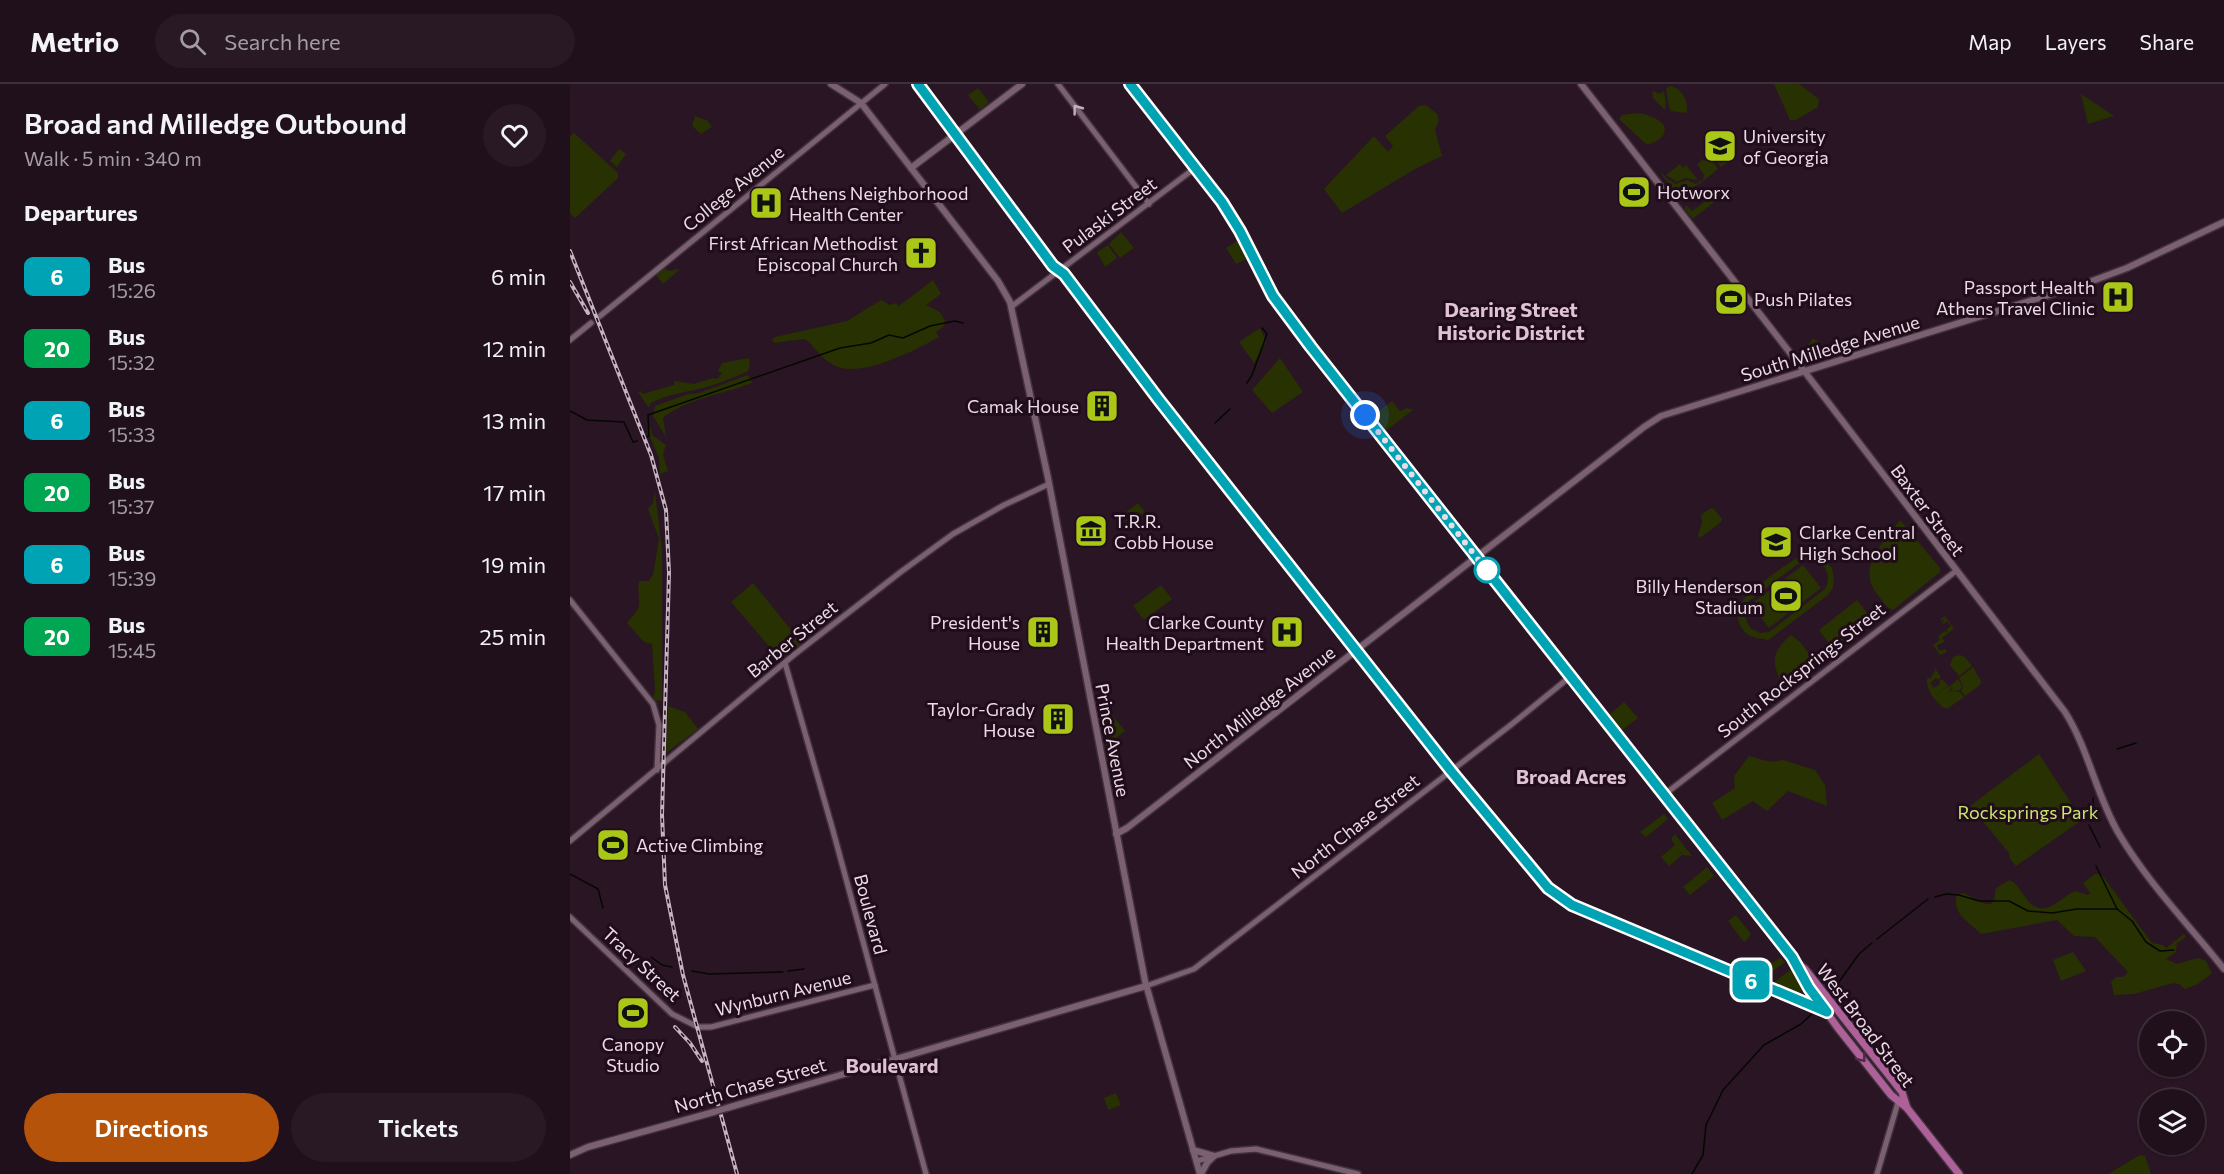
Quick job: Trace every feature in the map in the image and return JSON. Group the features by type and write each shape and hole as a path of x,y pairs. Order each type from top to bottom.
{"main road":[{"path":"831,84 861,103"},
{"path":"910,168 1022,84"},
{"name":"West Broad Street","path":"1130,84 1232,217 1273,296 1797,963 1902,1092 1907,1108"},
{"name":"Baxter Street","path":"1581,84 1805,371 2072,723 2111,820 2152,881 2224,969"},
{"name":"Prince Avenue","path":"861,103 998,281 1011,308 1049,484 1146,986 1201,1174"},
{"name":"South Milledge Avenue","path":"1477,557 1654,420 1675,411 2084,284 2127,268 2224,222"},
{"name":"North Milledge Avenue","path":"1116,834 1127,828 1477,557"},
{"name":"West Broad Street","path":"1797,963 1809,988 1827,1012 1898,1102 1907,1108 1959,1174"},
{"name":"North Chase Street","path":"570,1155 588,1147 1146,986"},
{"path":"1193,1150 1214,1156 1201,1174"}],"street":[{"name":"College Avenue","path":"600,316 885,84"},
{"path":"918,84 1050,262 1060,270 1159,400 1451,771 1548,888 1566,902 1827,1012"},
{"path":"1058,84 1149,204"},
{"name":"Pulaski Street","path":"1011,308 1196,168"},
{"path":"570,340 591,323"},
{"name":"Barber Street","path":"570,842 785,663 953,534 1004,505 1049,484"},
{"name":"South Rocksprings Street","path":"1665,794 1956,571"},
{"path":"570,600 653,704 659,725 657,770"},
{"name":"Boulevard","path":"785,663 926,1174"},
{"name":"North Chase Street","path":"1146,986 1194,969 1571,676"},
{"name":"Tracy Street","path":"570,917 662,1006 680,1019 698,1027"},
{"name":"Wynburn Avenue","path":"698,1027 711,1027 875,985"},
{"path":"1877,1174 1902,1092"},
{"path":"1197,1161 1231,1151 1256,1149 1358,1174"}],"green space":[{"path":"1774,84 1799,84 1819,99 1818,107 1796,120 1790,120"},
{"path":"1669,86 1674,87 1683,95 1687,113 1671,111 1666,89"},
{"path":"978,88 989,102 980,110 968,95"},
{"path":"1664,91 1665,110 1653,98 1652,92 1659,94"},
{"path":"2081,94 2114,116 2088,124"},
{"path":"1426,105 1437,114 1439,120 1435,130 1442,156 1415,169 1342,213 1324,189 1374,136 1388,152 1393,146 1385,136 1419,106"},
{"path":"1638,113 1662,123 1665,130 1660,139 1646,144 1619,119 1622,115"},
{"path":"695,116 708,121 712,127 701,134 692,126"},
{"path":"574,133 618,173 618,178 575,218 570,213 570,137"},
{"path":"1722,141 1730,154 1732,153 1735,157 1721,167 1717,162 1721,151 1717,146"},
{"path":"619,149 626,154 617,167 610,161"},
{"path":"1702,160 1713,162 1718,169 1703,181 1704,175 1697,164"},
{"path":"1680,164 1683,168 1686,165 1698,180 1685,178 1677,182 1666,175"},
{"path":"1662,173 1676,184 1687,180 1696,184 1701,180 1702,182 1678,196"},
{"path":"1724,188 1727,192 1693,219 1685,209 1686,205 1692,211"},
{"path":"1121,232 1134,248 1120,258 1109,244"},
{"path":"1240,241 1249,258 1236,264 1226,248"},
{"path":"1108,245 1117,258 1105,267 1097,252"},
{"path":"664,269 679,270 663,284 656,275"},
{"path":"933,280 941,294 926,305 940,312 945,321 944,326 936,332 939,337 886,362 856,369 843,368 829,362 808,341 803,339 774,343 772,340 775,337 847,321 881,300 890,305 896,303 899,306"},
{"path":"1260,328 1266,342 1254,363 1239,342"},
{"path":"1813,338 1820,343 1821,352 1824,352 1826,359 1814,363 1813,360 1818,353 1814,344 1808,345"},
{"path":"749,358 748,371 710,386 660,399 650,404 649,408 638,392 641,391 643,394 674,385 674,381 694,384 713,378 717,379 722,373 718,371 722,363"},
{"path":"1280,358 1303,392 1272,413 1252,390"},
{"path":"748,375 752,383 682,406 663,418 666,437 653,416 655,406"},
{"path":"1392,401 1400,411 1407,408 1413,410 1385,431 1373,416"},
{"path":"650,425 652,435 666,445 663,455 668,471 660,474 659,458 648,432"},
{"path":"655,491 662,551 662,701 653,700 655,690 652,644 644,642 627,623 639,606 639,581 649,581 653,575 659,539 648,509 653,503"},
{"path":"1138,503 1145,512 1129,524 1122,515"},
{"path":"1713,508 1722,519 1721,522 1700,538 1698,535 1702,523 1701,515"},
{"path":"1900,520 1940,568 1940,572 1893,610 1886,606 1877,594 1871,584 1869,574 1880,546"},
{"path":"1813,554 1823,558 1832,568 1833,588 1828,595 1767,641 1746,633 1738,616 1740,604 1744,599 1786,565 1801,556","holes":["1806,560 1818,562 1825,568 1828,578 1825,589 1769,632 1760,633 1750,628 1744,615 1749,601 1799,563"]},
{"name":"Billy Henderson Stadium","path":"1803,565 1821,588 1769,628 1751,604"},
{"path":"753,583 802,643 781,660 731,602"},
{"path":"1161,585 1172,599 1144,620 1133,606"},
{"path":"1857,600 1875,623 1836,653 1819,630"},
{"path":"1945,616 1954,629 1942,638 1945,642 1937,645 1939,651 1945,649 1947,652 1940,655 1933,645 1940,640 1938,636 1945,631 1948,633 1946,630 1951,626 1947,621 1944,624 1942,622 1946,618 1941,621 1940,619"},
{"path":"1791,635 1801,643 1814,661 1813,665 1798,677 1798,680 1783,684 1776,670 1775,658 1780,646"},
{"path":"1960,655 1965,657 1972,666 1959,676 1950,665 1953,657"},
{"path":"1934,667 1941,677 1930,683 1934,688 1940,684 1939,681 1942,679 1948,685 1937,694 1949,685 1951,689 1949,692 1953,690 1950,686 1958,679 1962,686 1960,690 1954,691 1960,692 1964,697 1947,709 1935,700 1927,686 1928,677 1930,679 1935,671"},
{"path":"1973,667 1981,681 1980,685 1965,696 1961,691 1963,686 1959,678"},
{"path":"1624,702 1638,718 1621,731 1609,715"},
{"path":"1104,705 1125,731 1107,745 1104,743 1097,708"},
{"path":"668,706 685,712 698,729 666,753"},
{"name":"Rocksprings Park","path":"2039,754 2082,820 2016,866 2010,859 2009,853 1970,806"},
{"path":"1749,756 1770,762 1783,760 1815,770 1825,785 1827,806 1788,791 1767,811 1753,801 1722,820 1712,803 1735,788 1734,776"},
{"path":"1664,814 1668,819 1646,837 1640,832"},
{"path":"1675,834 1692,856 1683,855 1677,848 1682,855 1669,866 1661,857 1675,845 1671,839"},
{"path":"1707,867 1714,876 1690,895 1683,887"},
{"path":"2095,874 2102,875 2152,943 2163,945 2166,948 2184,934 2186,937 2177,943 2176,952 2166,959 2177,964 2198,958 2206,961 2212,973 2198,984 2185,989 2173,983 2134,994 2114,995 2111,982 2128,972 2095,937 2074,936 2057,920 1981,934 1957,909 1956,897 1962,893 1991,904 1996,888 2010,880 2034,906 2046,908 2075,891 2088,895 2090,893 2083,883"},
{"path":"1736,915 1751,934 1746,941 1743,941 1728,921"},
{"path":"2073,952 2086,971 2061,981 2053,960"},
{"path":"1780,958 1785,962 1761,979 1764,961 1774,962"},
{"path":"1794,967 1802,983 1802,991 1799,993 1772,984"},
{"path":"1116,1093 1121,1105 1108,1110 1104,1098"},
{"path":"2140,1155 2145,1156 2151,1174 2108,1174"}],"waterway":[{"path":"647,437 649,436 648,415 840,348 871,343 889,335 903,338 930,326 955,321 963,323"},
{"path":"1247,383 1267,334 1262,328"},
{"path":"1215,423 1230,409"},
{"path":"570,411 587,420 624,422 633,442 637,441"},
{"path":"2117,749 2136,743"},
{"path":"2093,798 2094,810"},
{"path":"2089,825 2100,847"},
{"path":"2096,866 2117,909 2132,921 2146,942 2160,951 2174,950"},
{"path":"570,874 598,889 603,908"},
{"path":"1935,897 1946,894 1979,901 2009,901 2028,911 2052,913 2077,909 2117,909"},
{"path":"1877,939 1928,899"},
{"path":"1831,993 1859,954 1872,943"},
{"path":"651,957 662,965 672,967"},
{"path":"788,971 804,969"},
{"path":"692,971 709,974 783,972"},
{"path":"1692,1174 1703,1155 1706,1125 1723,1090 1764,1045 1801,1024 1816,1010"}],"railway":[{"path":"570,251 651,455 666,510 669,573 662,815 665,885 683,975 737,1174"},
{"path":"570,282 588,313"},
{"path":"675,1027 702,1061"}],"bus line":[{"name":"6","path":"918,84 1053,266 1064,274 1159,400 1451,771 1548,888 1572,905 1815,1005 1827,1012 1809,988 1797,963 1311,347 1273,296 1240,231 1222,202 1130,84"}],"place":[{"name":"University of Georgia","path":"1720,146"},
{"name":"Hotworx","path":"1634,192"},
{"name":"Athens Neighborhood Health Center","path":"766,203"},
{"name":"First African Methodist Episcopal Church","path":"921,253"},
{"name":"Passport Health Athens Travel Clinic","path":"2118,297"},
{"name":"Push Pilates","path":"1731,299"},
{"name":"Camak House","path":"1102,406"},
{"name":"T.R.R. Cobb House","path":"1091,531"},
{"name":"Clarke Central High School","path":"1776,542"},
{"name":"Billy Henderson Stadium","path":"1786,596"},
{"name":"President's House","path":"1043,632"},
{"name":"Clarke County Health Department","path":"1287,632"},
{"name":"Taylor-Grady House","path":"1058,719"},
{"name":"Active Climbing","path":"613,845"},
{"name":"Canopy Studio","path":"633,1013"}],"district":[{"name":"Dearing Street Historic District","path":"1511,320"},
{"name":"Broad Acres","path":"1571,776"},
{"name":"Boulevard","path":"892,1065"}],"route":[{"path":"1365,415 1488,572 1487,570"}]}
